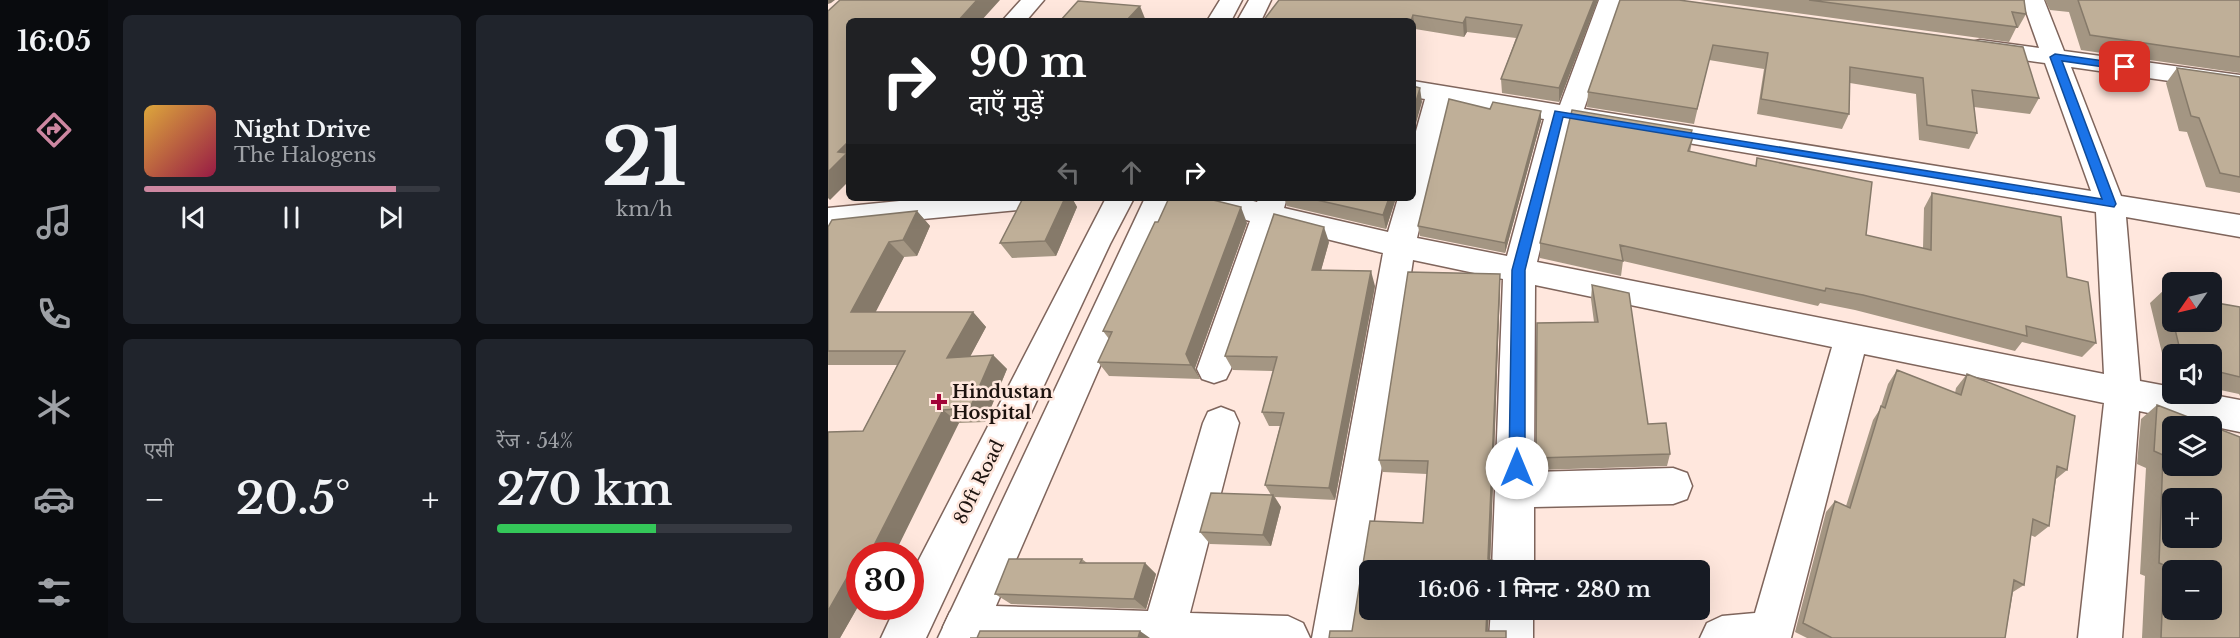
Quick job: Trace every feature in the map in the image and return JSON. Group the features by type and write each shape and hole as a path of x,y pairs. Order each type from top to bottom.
{"street":[{"path":"1017,18 1033,0"},
{"path":"1221,18 1232,0"},
{"path":"1251,18 1260,0"},
{"path":"1514,560 1517,490 1519,270 1564,114 1610,0"},
{"path":"2033,0 2110,204 2123,393 2100,638"},
{"path":"1961,45 2240,83"},
{"path":"1416,173 1426,91 2240,226"},
{"path":"837,215 1003,201"},
{"name":"80ft Road","path":"903,638 1095,244 1118,201"},
{"path":"1158,201 962,633 1288,638"},
{"path":"1223,201 1270,207 1400,246 2240,416"},
{"path":"1334,638 1400,246 1412,201"},
{"path":"1214,369 1270,207"},
{"path":"1722,638 1771,633 1851,338"},
{"path":"1162,637 1221,423"},
{"path":"1517,490 1673,486"},
{"path":"1510,638 1511,620"}],"building":[{"path":"840,0 977,0 961,18 846,18 846,144 838,152 846,154 828,172 828,11"},
{"path":"1279,0 1594,0 1559,88 1501,79 1522,25 1466,17 1463,23 1413,15 1412,18 1265,18"},
{"path":"1620,0 1679,0 2023,47 2039,98 1972,90 1977,133 1927,125 1923,78 1850,67 1849,114 1761,99 1768,53 1713,45 1697,109 1588,92"},
{"path":"1809,0 2024,0 2026,14 2012,12 2017,27"},
{"path":"2078,0 2240,0 2240,57 2090,35"},
{"path":"1078,1 1140,6 1129,18 1063,18"},
{"path":"2177,68 2240,77 2240,177 2220,173 2199,118 2191,116"},
{"path":"1416,87 1420,88 1416,102"},
{"path":"1449,99 1490,109 1493,102 1541,111 1505,243 1418,226"},
{"path":"1572,110 1692,130 1690,136 1693,137 1688,151 1756,166 1757,158 1872,182 1866,235 1931,250 1932,193 2061,217 2067,277 2088,282 2096,343 2026,326 2027,336 1863,295 1826,288 1825,291 1620,245 1623,261 1540,243"},
{"path":"1021,201 1064,201 1045,241 1000,243"},
{"path":"1168,201 1217,201 1241,207 1186,354 1191,365 1098,362 1112,332 1103,331 1155,222 1158,222"},
{"path":"1321,201 1388,201 1383,215"},
{"path":"917,211 903,240 889,242 851,312 973,312 947,358 993,355 970,408 943,410 876,542 846,542 846,579 828,611 828,432 863,431 905,351 828,351 828,227 832,220"},
{"path":"1274,214 1324,227 1312,270 1371,271 1329,488 1265,485 1284,413 1262,412 1277,357 1225,356"},
{"path":"1408,272 1500,274 1488,559 1491,560 1364,560 1370,521 1423,523 1428,461 1379,460"},
{"path":"1592,285 1629,293 1648,424 1666,423 1670,454 1536,458 1537,323 1598,322"},
{"path":"2222,304 2240,307 2240,377 2222,373 2222,344 2179,344 2176,332 2222,332"},
{"path":"1897,370 1961,395 1967,374 2075,416 2067,470 2057,466 2049,526 2033,519 2024,585 2014,580 2005,638 1832,638 1803,623 1835,501 1850,508 1881,406 1885,408"},
{"path":"2157,405 2186,416 2162,416 2162,455 2154,451"},
{"path":"2222,430 2240,437 2240,638 2161,638 2162,614 2162,620 2222,620 2222,560 2162,560 2162,564 2159,563 2162,476 2222,476"},
{"path":"1211,493 1273,495 1263,535 1200,532"},
{"path":"1009,559 1082,559 1080,563 1145,563 1134,599 995,594"},
{"path":"1359,588 1359,620 1486,620 1486,631 1506,631 1506,638 1329,638 1330,631 1352,631"},
{"path":"980,631 1140,631 1138,638 977,638"}],"place":[{"name":"Hindustan Hospital","path":"939,402"}],"route":[{"path":"1517,468 1519,270 1558,113 2110,204 2055,57 2125,67"}]}
